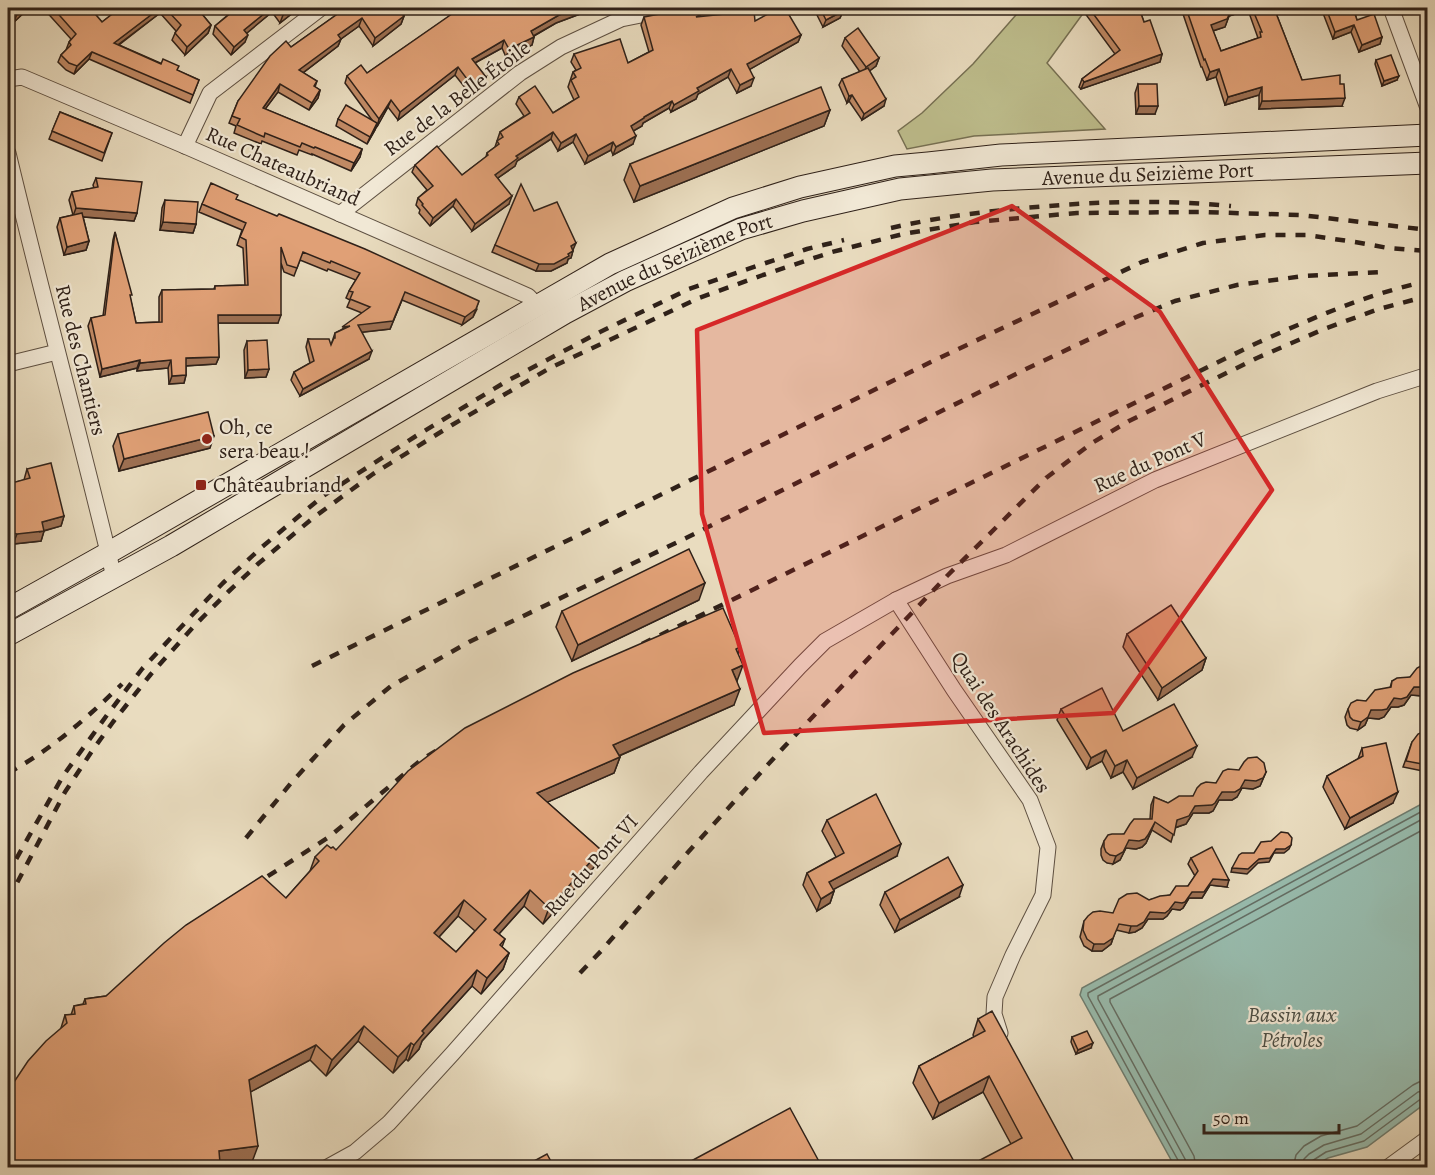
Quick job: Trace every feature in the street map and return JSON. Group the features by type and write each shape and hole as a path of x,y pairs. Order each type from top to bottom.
{"main road":[{"name":"Avenue du Seizième Port","path":"8,609 609,264 733,208 800,187 895,166 1001,156 1428,135"},
{"name":"Avenue du Seizième Port","path":"8,635 171,546 565,313 625,281 741,229 803,211 900,189 992,180 1428,163"}],"street":[{"path":"185,146 210,93 321,8"},
{"name":"Rue de la Belle Étoile","path":"340,214 520,73 561,46 621,19 676,8"},
{"path":"1391,8 1428,108"},
{"name":"Rue Chateaubriand","path":"8,79 22,77 185,146 528,296 537,305"},
{"name":"Rue des Chantiers","path":"8,153 114,577"},
{"path":"8,364 57,352"},
{"name":"Rue du Pont V","path":"896,600 947,576 1005,555 1155,480 1377,391 1428,375"},
{"name":"Quai des Arachides","path":"896,600 1029,800 1048,847 1043,895 1012,955 995,997 994,1014 999,1032 1005,1042"},
{"name":"Rue du Pont VI","path":"326,1167 355,1152 389,1123 701,772 825,641 896,600"},
{"path":"1387,1167 1428,1138"}],"highlighted area":[{"path":"1012,206 1160,312 1272,490 1113,713 764,733 702,514 697,330"}],"green space":[{"path":"1022,8 1087,8 1047,63 1105,129 974,136 907,149 898,131 922,113 973,64"}],"water":[{"name":"Bassin aux Pétroles","path":"1427,801 1427,1102 1367,1147 1328,1158 1312,1167 1175,1167 1080,995 1082,988"}],"building":[{"path":"11,8 24,8 17,14"},
{"path":"53,8 90,8 102,22 120,8 160,8 114,43 161,64 163,59 179,66 177,70 199,80 193,95 92,52 77,66 69,63 61,55 71,45 69,42 76,34"},
{"path":"165,8 197,8 211,25 187,47 175,33 181,25"},
{"path":"237,8 271,8 244,30 248,35 234,47 215,26"},
{"path":"277,8 292,8 283,15"},
{"path":"346,8 397,8 404,16 375,38 362,18 338,35 341,39 299,70 317,81 314,86 320,90 312,103 280,84 263,108 362,149 354,163 315,147 302,143 300,147 265,133 264,137 237,125 240,119 232,116 238,101 270,56 286,41 291,47"},
{"path":"454,8 580,8 559,15 531,31 534,37 509,49 504,40 472,59 486,77 473,87 458,67 400,112 391,100 379,119 347,76 361,65 367,73 456,11"},
{"path":"690,8 713,8 696,17 754,11 755,21 779,8 785,8 801,35 747,64 754,78 740,85 731,69 697,88 699,91 674,105 672,101 644,117 631,126 636,136 616,147 613,142 588,156 576,134 561,143 553,132 516,156 518,158 495,175 512,196 475,224 456,199 433,218 422,205 418,198 433,186 415,165 437,146 462,175 499,144 497,141 503,137 500,132 530,113 519,97 535,86 553,113 579,97 571,80 576,77 573,72 581,68 574,54 620,39 628,63 653,50 644,17"},
{"path":"820,8 841,8 843,11 826,20"},
{"path":"1089,8 1139,8 1144,22 1150,20 1162,54 1084,82 1082,79 1120,50"},
{"path":"1186,8 1236,8 1232,9 1227,19 1211,25 1221,51 1261,37 1260,32 1262,32 1252,8 1274,8 1302,80 1340,75 1340,84 1344,84 1345,98 1262,101 1262,87 1228,97 1219,69 1210,72 1204,60"},
{"path":"1326,8 1353,8 1357,20 1374,14 1382,37 1362,45 1354,25 1335,32"},
{"path":"858,28 879,58 866,67 845,38"},
{"path":"1391,55 1399,76 1384,81 1376,60"},
{"path":"868,68 886,99 864,114 852,95 849,96 842,79"},
{"path":"1138,84 1157,84 1158,106 1139,106"},
{"path":"821,87 830,110 640,186 630,164"},
{"path":"346,105 377,123 370,137 338,119"},
{"path":"60,112 112,133 104,153 52,131"},
{"path":"96,178 142,182 137,213 76,208 72,192 98,187"},
{"path":"211,183 238,195 236,199 365,249 479,301 476,309 465,317 405,292 393,321 358,325 372,351 303,389 294,372 314,361 308,339 329,339 331,345 335,333 350,326 342,327 370,307 350,299 353,292 349,291 360,273 303,252 297,268 287,265 281,247 281,315 218,315 219,357 186,358 186,375 172,376 171,360 140,363 140,360 102,369 91,318 105,315 115,232 132,295 130,295 136,323 162,322 162,290 215,289 215,286 248,285 246,240 240,237 246,223 202,204"},
{"path":"521,184 534,211 557,202 576,243 571,246 573,251 568,254 569,256 554,264 539,264 495,245"},
{"path":"165,200 198,202 196,224 163,222"},
{"path":"82,213 89,241 67,247 60,218"},
{"path":"267,340 269,369 248,370 247,341"},
{"path":"208,412 214,436 124,459 118,434"},
{"path":"51,463 64,516 42,522 44,531 12,533 8,520 8,484 30,478 27,469"},
{"path":"689,549 705,583 578,645 562,611"},
{"path":"1171,605 1206,658 1162,688 1127,634"},
{"path":"723,608 740,647 736,649 743,665 732,670 740,689 613,745 620,757 537,793 601,850 549,908 530,890 494,930 505,939 500,945 509,953 487,978 477,970 422,1031 424,1033 414,1045 411,1043 398,1057 364,1026 332,1060 316,1045 249,1080 258,1146 219,1151 220,1163 184,1167 8,1167 8,1091 28,1061 67,1023 65,1015 75,1014 74,1006 86,1004 85,999 106,996 186,925 262,876 286,898 319,861 315,857 327,845 336,850 408,771 465,728 573,673","holes":["464,900 486,919 456,952 434,933"]},
{"path":"1428,665 1428,687 1414,687 1407,697 1394,698 1387,709 1371,710 1368,717 1361,722 1350,717 1348,709 1351,703 1357,700 1366,701 1375,690 1391,687 1392,681 1397,678 1410,677 1417,668"},
{"path":"1102,688 1123,731 1174,704 1197,746 1137,778 1127,760 1115,766 1106,750 1091,758 1061,709"},
{"path":"1428,731 1428,765 1406,761 1412,742 1418,734"},
{"path":"1386,743 1398,792 1350,818 1327,776 1363,756 1362,748"},
{"path":"1257,757 1264,763 1266,772 1263,778 1256,781 1245,780 1240,789 1235,792 1222,792 1212,805 1195,806 1189,816 1177,820 1174,835 1155,822 1145,839 1129,840 1123,852 1116,856 1106,852 1104,841 1108,835 1124,834 1134,819 1152,819 1154,797 1168,803 1179,796 1193,796 1201,784 1216,783 1223,771 1239,770 1248,758"},
{"path":"876,794 901,844 829,882 834,891 821,899 807,873 844,853 827,820"},
{"path":"1281,832 1288,833 1292,838 1291,845 1285,849 1276,849 1270,858 1259,859 1248,869 1232,868 1239,855 1254,853 1261,842 1271,841"},
{"path":"1212,847 1229,880 1213,879 1204,892 1192,892 1185,902 1175,902 1165,913 1150,912 1144,922 1137,926 1119,924 1113,938 1104,944 1094,944 1087,939 1083,930 1084,921 1093,912 1113,913 1119,899 1127,894 1137,893 1149,900 1170,895 1176,886 1188,886 1198,871 1191,858"},
{"path":"948,857 963,885 900,920 885,892"},
{"path":"992,1011 1077,1167 967,1167 1022,1138 989,1076 939,1103 919,1066 985,1031 978,1019"},
{"path":"1087,1031 1093,1043 1078,1050 1072,1037"},
{"path":"790,1108 822,1167 680,1167"},
{"path":"547,1154 554,1167 523,1167"}],"railway":[{"path":"891,228 970,214 1072,204 1162,202 1231,206"},
{"path":"8,900 65,792 92,751 151,674 228,592 313,518 373,474 550,368 699,298 763,275 832,252 903,234 975,222 1077,213 1200,212 1301,215 1428,230"},
{"path":"312,666 933,361 1142,262 1203,243 1265,235 1306,235 1388,248 1428,251"},
{"path":"8,877 63,776 142,669 223,583 323,496 507,381 600,332 689,289 807,249 844,240"},
{"path":"246,838 291,783 344,725 391,686 469,642 686,538 1026,369 1175,301 1237,285 1304,276 1383,272"},
{"path":"642,644 1257,343 1362,300 1428,281"},
{"path":"580,973 784,747 947,576 1046,478 1092,443 1129,421 1257,358 1324,329 1379,309 1428,296"},
{"path":"8,773 68,733 122,684"},
{"path":"251,887 329,837 421,760 444,746"}],"place":[{"name":"Oh, ce sera beau !","path":"207,439"},
{"name":"Châteaubriand","path":"201,485"}]}
